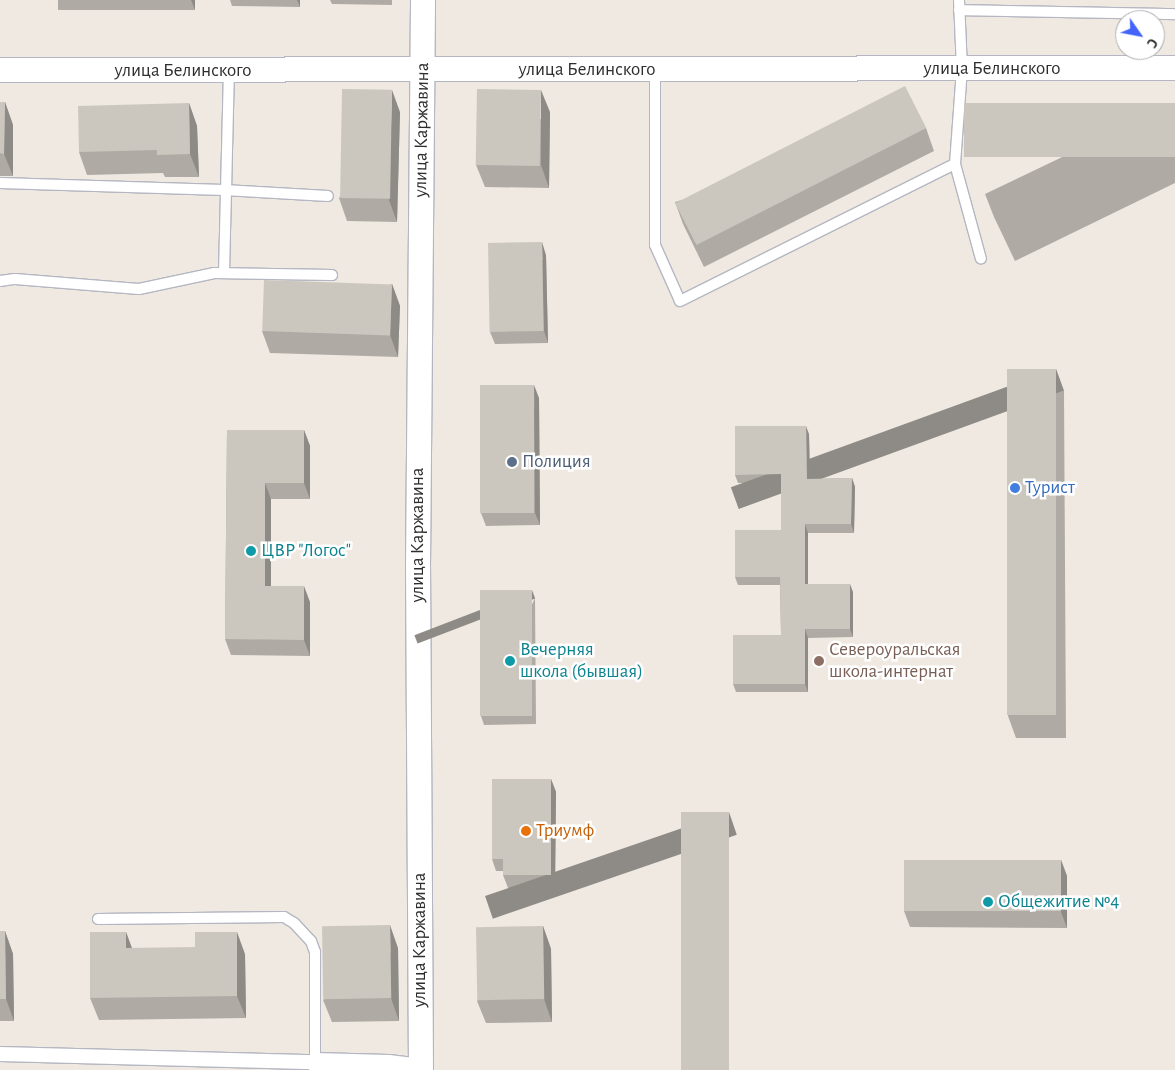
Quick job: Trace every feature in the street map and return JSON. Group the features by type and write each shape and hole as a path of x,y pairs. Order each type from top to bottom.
{"street":[{"name":"улица Каржавина","path":"421,1069 418,566 423,0"},
{"name":"улица Белинского","path":"0,70 423,71 1175,68"},
{"path":"0,1054 388,1064 421,1069"}],"lane":[{"path":"981,259 955,164 962,69 959,5 1175,14"},
{"path":"655,70 655,245 680,301 955,164"},
{"path":"224,273 224,190 229,71"},
{"path":"0,183 224,190 328,196"},
{"path":"0,281 15,279 139,289 214,273 332,275"},
{"path":"98,919 284,917 294,923 311,940 315,952 315,1062"}],"building":[{"path":"905,86 926,128 696,245 675,203"},
{"path":"342,89 392,90 390,199 340,198"},
{"path":"477,89 541,90 540,166 476,165"},
{"path":"0,102 5,102 4,154 0,153"},
{"path":"189,103 190,154 157,155 157,150 79,152 78,106"},
{"path":"964,103 1175,103 1175,157 964,157"},
{"path":"542,242 544,331 490,332 488,243"},
{"path":"264,280 392,284 390,335 262,331"},
{"path":"1007,369 1056,369 1056,715 1007,715"},
{"name":"Полиция","path":"480,385 534,385 534,513 480,513"},
{"path":"735,426 806,426 807,479 852,478 851,524 805,524 805,584 850,584 850,629 805,629 805,684 733,684 733,635 781,635 780,577 735,577 735,530 781,530 781,474 735,475"},
{"name":"ЦВР \"Логос\"","path":"227,430 304,430 304,483 265,483 265,586 304,586 304,640 225,639"},
{"name":"Вечерняя школа (бывшая)","path":"480,590 532,590 532,716 480,716"},
{"name":"Триумф","path":"492,779 551,779 551,875 503,875 503,859 492,859"},
{"path":"681,812 729,812 729,1070 681,1070"},
{"name":"Общежитие №4","path":"904,860 1061,860 1061,911 904,911"},
{"path":"390,925 391,998 323,999 322,926"},
{"path":"543,926 544,999 477,1000 476,927"},
{"path":"0,931 5,931 6,999 0,999"},
{"path":"90,932 126,932 126,948 195,947 195,932 237,932 237,996 90,998"}],"place":[{"name":"Полиция","path":"512,462"},
{"name":"Турист","path":"1015,488"},
{"name":"ЦВР \"Логос\"","path":"251,551"},
{"name":"Вечерняя школа (бывшая)","path":"510,661"},
{"name":"Североуральская школа-интернат","path":"819,661"},
{"name":"Триумф","path":"526,831"},
{"name":"Общежитие №4","path":"988,902"}]}
